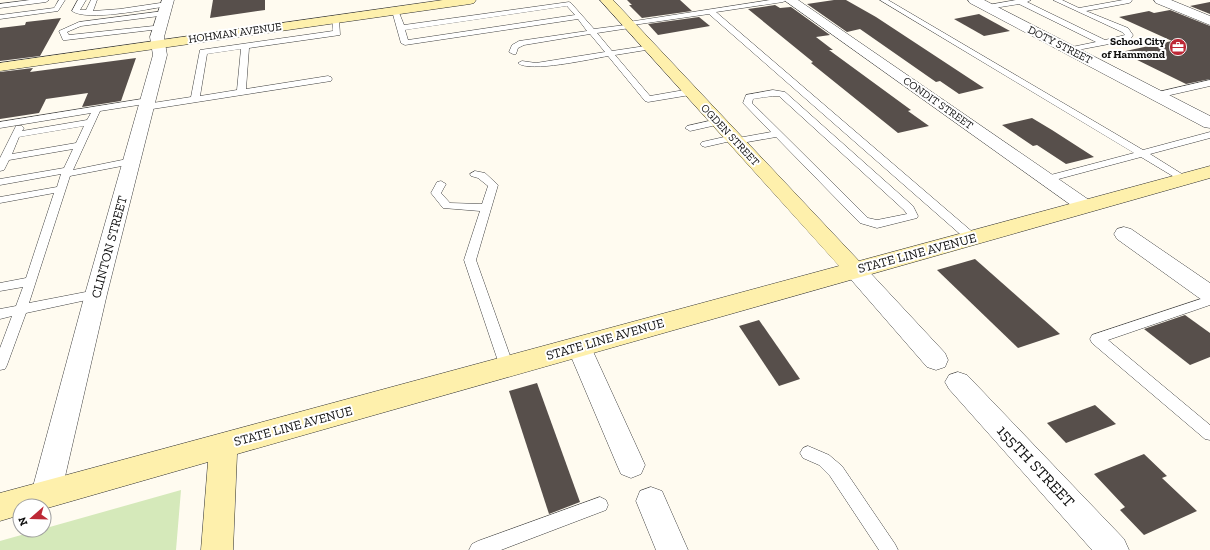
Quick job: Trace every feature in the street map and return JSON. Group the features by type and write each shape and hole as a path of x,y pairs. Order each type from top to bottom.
{"street":[{"name":"HOHMAN AVENUE","path":"0,66 159,44 275,35 394,5 470,0"},
{"name":"OGDEN STREET","path":"606,0 854,270"},
{"name":"CONDIT STREET","path":"790,0 1085,206"},
{"name":"DOTY STREET","path":"974,0 1210,123"},
{"path":"1160,0 1210,21"},
{"name":"CLINTON STREET","path":"46,494 96,294 160,55 157,38 165,11"},
{"name":"STATE LINE AVENUE","path":"0,507 1210,172"},
{"path":"1124,234 1210,294"},
{"path":"854,270 936,360"},
{"path":"579,347 631,465"},
{"name":"155TH STREET","path":"958,382 1113,550"},
{"path":"217,550 223,445"},
{"path":"651,501 672,550"}],"lane":[{"path":"0,6 46,0"},
{"path":"0,17 56,10 62,0"},
{"path":"83,0 76,11 85,13 102,8 131,8 165,11"},
{"path":"85,13 88,0"},
{"path":"85,13 94,0"},
{"path":"513,52 515,47 522,43 783,0"},
{"path":"883,0 1185,178"},
{"path":"988,7 1031,0"},
{"path":"1056,0 1125,30 1129,35 1127,38 1070,50"},
{"path":"1078,10 1129,1 1127,0"},
{"path":"131,8 133,1 165,11"},
{"path":"1021,2 1104,43"},
{"path":"401,28 568,4 648,99 690,92"},
{"path":"394,5 405,43 579,16"},
{"path":"165,11 66,38 63,31 78,24 165,11"},
{"path":"710,11 972,238"},
{"path":"195,99 203,52 245,46 275,35"},
{"path":"241,92 245,46"},
{"path":"522,63 536,65 649,47"},
{"path":"0,125 97,109 195,99 328,79"},
{"path":"1157,95 1210,83"},
{"path":"773,93 782,94 909,208 913,216 877,224 864,221 778,134 747,103 749,98 773,93"},
{"path":"0,365 21,310 67,172 97,109"},
{"path":"0,168 22,121"},
{"path":"16,135 91,122"},
{"path":"690,128 718,122"},
{"path":"705,144 778,134"},
{"path":"1047,179 1210,135"},
{"path":"5,158 80,145"},
{"path":"0,182 132,161"},
{"path":"475,174 481,175 494,185 485,208 470,260 507,366"},
{"path":"441,184 436,193 447,206 485,208"},
{"path":"0,200 61,189"},
{"path":"0,287 30,281"},
{"path":"0,314 96,294"},
{"path":"1210,300 1097,339 1210,434"},
{"path":"808,453 824,460 836,471 889,550"},
{"path":"478,550 600,505"}],"green space":[{"path":"181,490 176,550 0,550 0,541 12,538 52,538 52,526"}],"building":[{"path":"213,0 265,0 265,10 210,18"},
{"path":"627,0 680,0 692,11 642,18 629,5 632,5"},
{"path":"834,0 846,0 876,17 984,88 959,94 940,81 936,82 860,29 847,32 807,4"},
{"path":"1210,2 1210,14 1190,6"},
{"path":"775,5 780,8 791,7 830,35 816,37 833,50 829,50 911,110 908,111 929,126 898,133 811,63 813,62 748,9"},
{"name":"School City of Hammond","path":"1170,10 1210,26 1210,79 1186,84 1121,52 1172,41 1119,17 1149,11 1154,13"},
{"path":"979,14 1010,31 984,36 954,19"},
{"path":"699,17 710,26 658,35 648,24"},
{"path":"61,18 40,56 0,61 0,28 25,25 26,22"},
{"path":"136,58 121,101 82,107 88,93 46,99 39,113 0,119 0,72 33,68 30,72"},
{"path":"1032,118 1094,157 1066,164 1037,145 1033,146 1002,125"},
{"path":"975,259 1060,334 1018,348 937,270"},
{"path":"1185,315 1210,333 1210,357 1190,365 1144,329"},
{"path":"759,320 800,379 779,386 739,326"},
{"path":"537,383 580,502 549,514 509,391"},
{"path":"1095,405 1116,424 1066,443 1047,423"},
{"path":"1144,454 1167,476 1162,478 1197,511 1144,535 1120,510 1125,507 1094,474"}],"place":[{"name":"School City of Hammond","path":"1178,47"}]}
